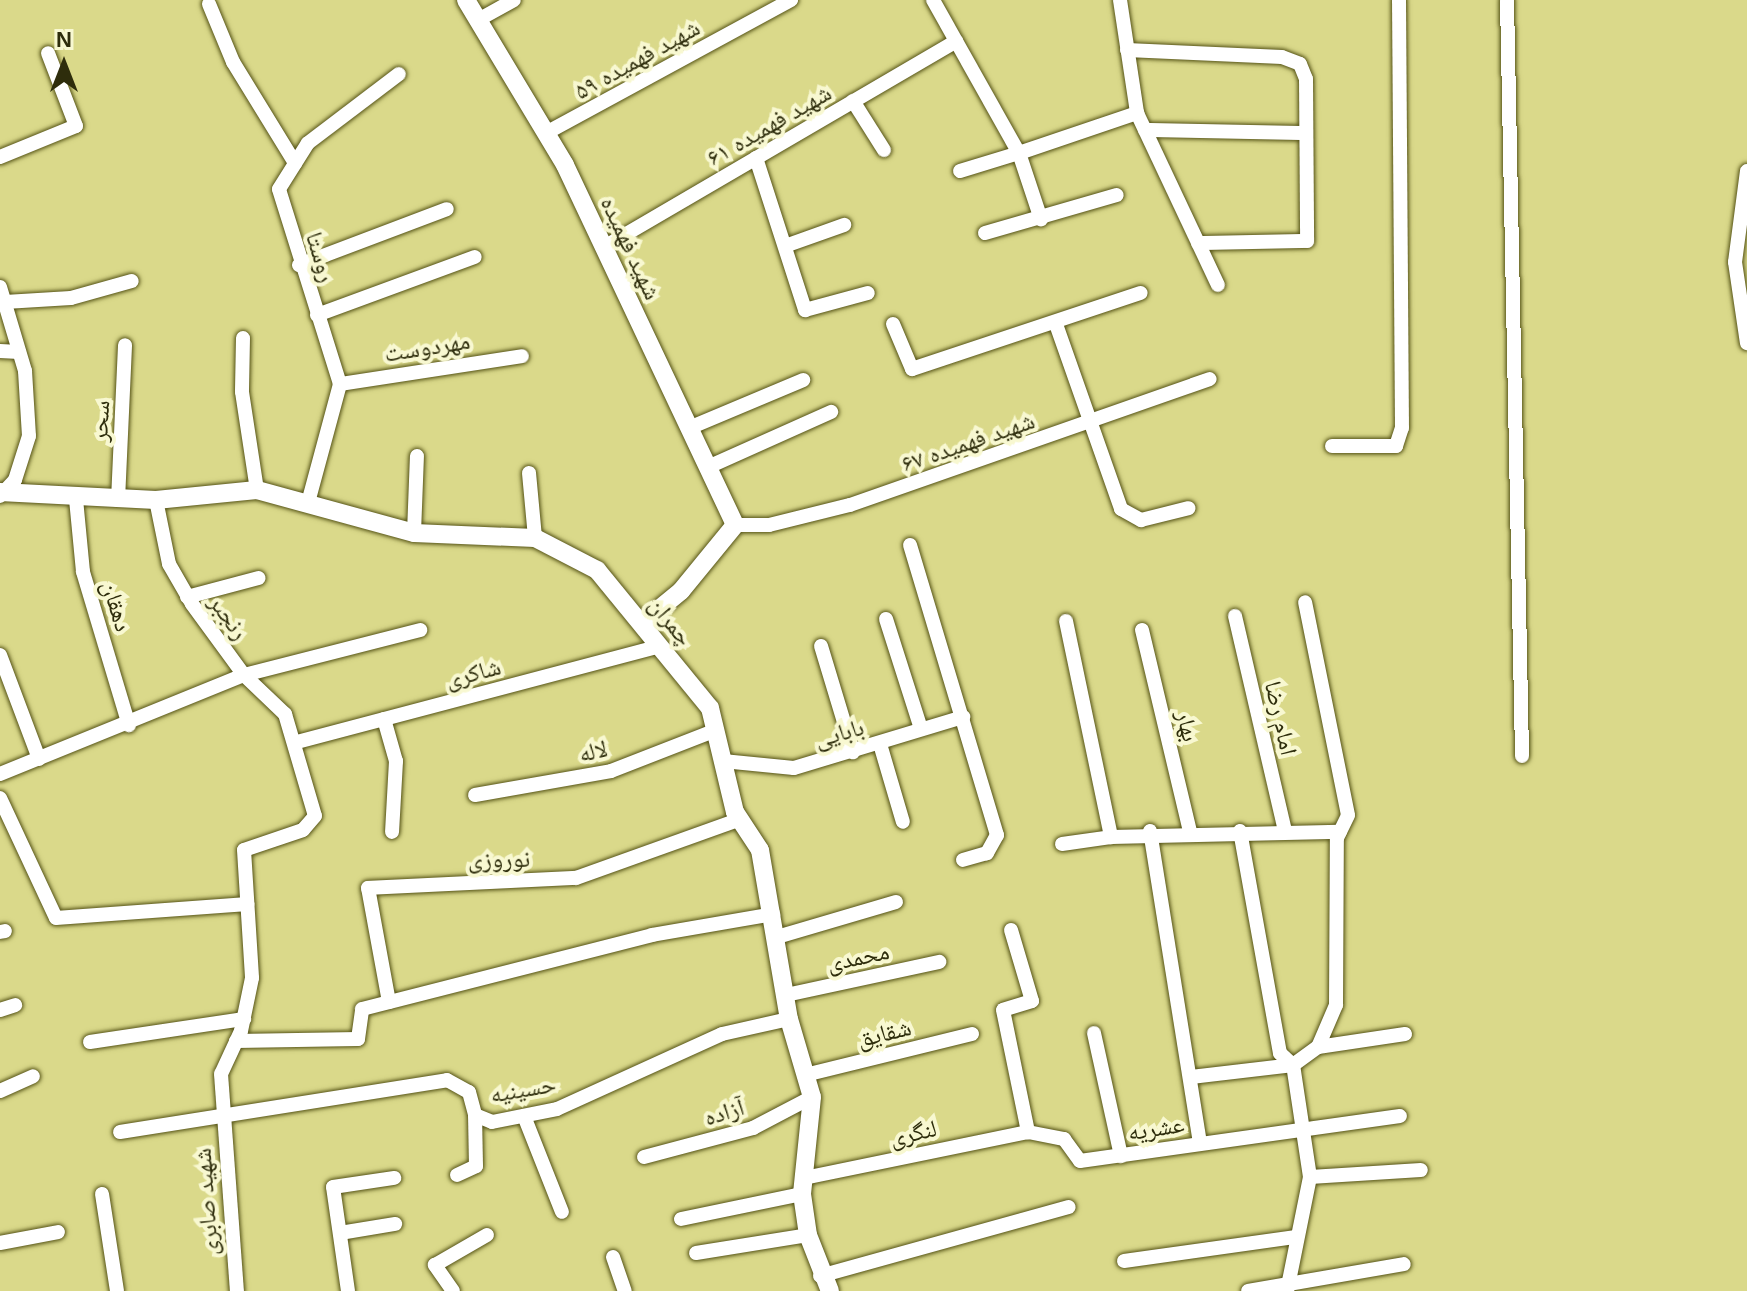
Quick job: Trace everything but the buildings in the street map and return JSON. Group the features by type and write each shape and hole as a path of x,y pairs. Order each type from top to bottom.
{"street":[{"name":"شهید فهمیده","path":"466,0 546,133 604,247 735,525"},
{"path":"478,20 514,0"},
{"name":"شهید فهمیده ۵۹","path":"546,133 791,0"},
{"path":"933,0 1019,153 1041,219"},
{"path":"1120,0 1137,113 1218,285"},
{"path":"1332,446 1396,446 1402,428 1399,0"},
{"path":"1507,0 1522,756"},
{"path":"209,4 233,62 295,163"},
{"name":"شهید فهمیده ۶۱","path":"604,247 956,41"},
{"path":"1127,50 1300,64 1306,133 1307,241 1198,243"},
{"path":"0,157 76,126 48,53"},
{"name":"روستا","path":"340,384 299,265 279,189 295,163 344,109 399,74"},
{"path":"853,101 884,150"},
{"path":"960,171 1137,113"},
{"path":"1145,130 1306,133"},
{"path":"756,158 805,310 868,293"},
{"path":"1747,171 1735,262 1747,343"},
{"path":"985,233 1117,195"},
{"path":"299,265 447,209"},
{"path":"785,246 844,225"},
{"path":"317,315 475,257"},
{"path":"5,302 71,298 132,281"},
{"path":"0,287 19,352 29,436 15,480 1,493"},
{"path":"893,324 912,369 1057,327 1141,293"},
{"path":"1057,327 1129,518 1189,508"},
{"path":"243,338 242,392 257,490"},
{"name":"سحر","path":"118,500 125,345"},
{"path":"0,351 19,352"},
{"name":"مهردوست","path":"340,384 522,356"},
{"name":"شهید فهمیده ۶۷","path":"735,525 769,525 850,505 1210,379"},
{"path":"689,428 803,380"},
{"path":"309,499 340,384"},
{"path":"708,467 831,412"},
{"path":"414,533 417,456"},
{"path":"529,473 535,538"},
{"name":"چمران","path":"1,493 76,499 156,500 257,490 309,499 414,533 535,538 597,570 710,708 738,820 760,850 789,1019 812,1097 806,1185 808,1235 825,1284"},
{"name":"دهقان","path":"76,499 83,572 129,725"},
{"name":"رنجبر","path":"156,500 169,564 187,597 244,675 285,714 297,742 315,816 303,830 244,850 247,904"},
{"path":"642,623 681,591 735,525"},
{"path":"910,545 997,835 987,853 963,860"},
{"path":"187,597 259,578"},
{"path":"1305,602 1348,815 1340,832 1336,1005 1318,1047"},
{"name":"امام رضا","path":"1235,616 1285,831"},
{"path":"886,619 921,729"},
{"path":"1066,621 1111,837"},
{"path":"0,774 129,725 244,675 420,630"},
{"name":"بهار","path":"1142,630 1190,831"},
{"name":"شاکری","path":"297,742 661,646"},
{"path":"821,646 853,752"},
{"path":"0,655 39,759"},
{"name":"بابایی","path":"723,761 794,768 963,717"},
{"path":"384,719 396,761 392,832"},
{"name":"لاله","path":"475,795 611,771 716,730"},
{"path":"880,744 903,822"},
{"path":"0,798 56,918 247,904"},
{"name":"نوروزی","path":"389,1002 368,888 576,878 738,820"},
{"path":"1062,844 1150,831 1340,832"},
{"path":"1150,831 1200,1143"},
{"path":"1240,831 1280,1053 1293,1065 1310,1177 1294,1237 1287,1286"},
{"path":"777,937 896,902"},
{"name":"شهید صابری","path":"237,1291 221,1074 244,1019 252,978 247,904"},
{"path":"236,1041 358,1039 362,1009 652,935 773,914"},
{"path":"1011,930 1032,1001 1003,1010 1028,1132"},
{"name":"محمدی","path":"786,995 939,962"},
{"path":"0,1010 15,1005"},
{"path":"90,1042 244,1019"},
{"name":"حسینیه","path":"120,1132 223,1110 447,1080 469,1092 475,1115 492,1122 557,1109 722,1034 789,1019"},
{"path":"1094,1033 1121,1156"},
{"name":"شقایق","path":"805,1075 972,1034"},
{"path":"1191,1077 1293,1065 1318,1047 1405,1034"},
{"path":"0,1091 33,1076"},
{"name":"آزاده","path":"644,1157 753,1128 812,1097"},
{"path":"457,1175 476,1166 475,1115"},
{"path":"524,1116 562,1212"},
{"name":"عشریه","path":"1028,1132 1064,1139 1080,1161 1400,1116"},
{"name":"لنگری","path":"681,1219 806,1185 1028,1132"},
{"path":"1310,1177 1421,1170"},
{"path":"348,1291 333,1187 394,1178"},
{"path":"102,1194 117,1291"},
{"path":"825,1284 1069,1207"},
{"path":"340,1233 395,1224"},
{"path":"0,1243 58,1232"},
{"path":"453,1291 435,1265 487,1235"},
{"path":"696,1253 808,1235"},
{"path":"1124,1261 1294,1237"},
{"path":"613,1257 625,1291"},
{"path":"1248,1291 1404,1264"}]}
